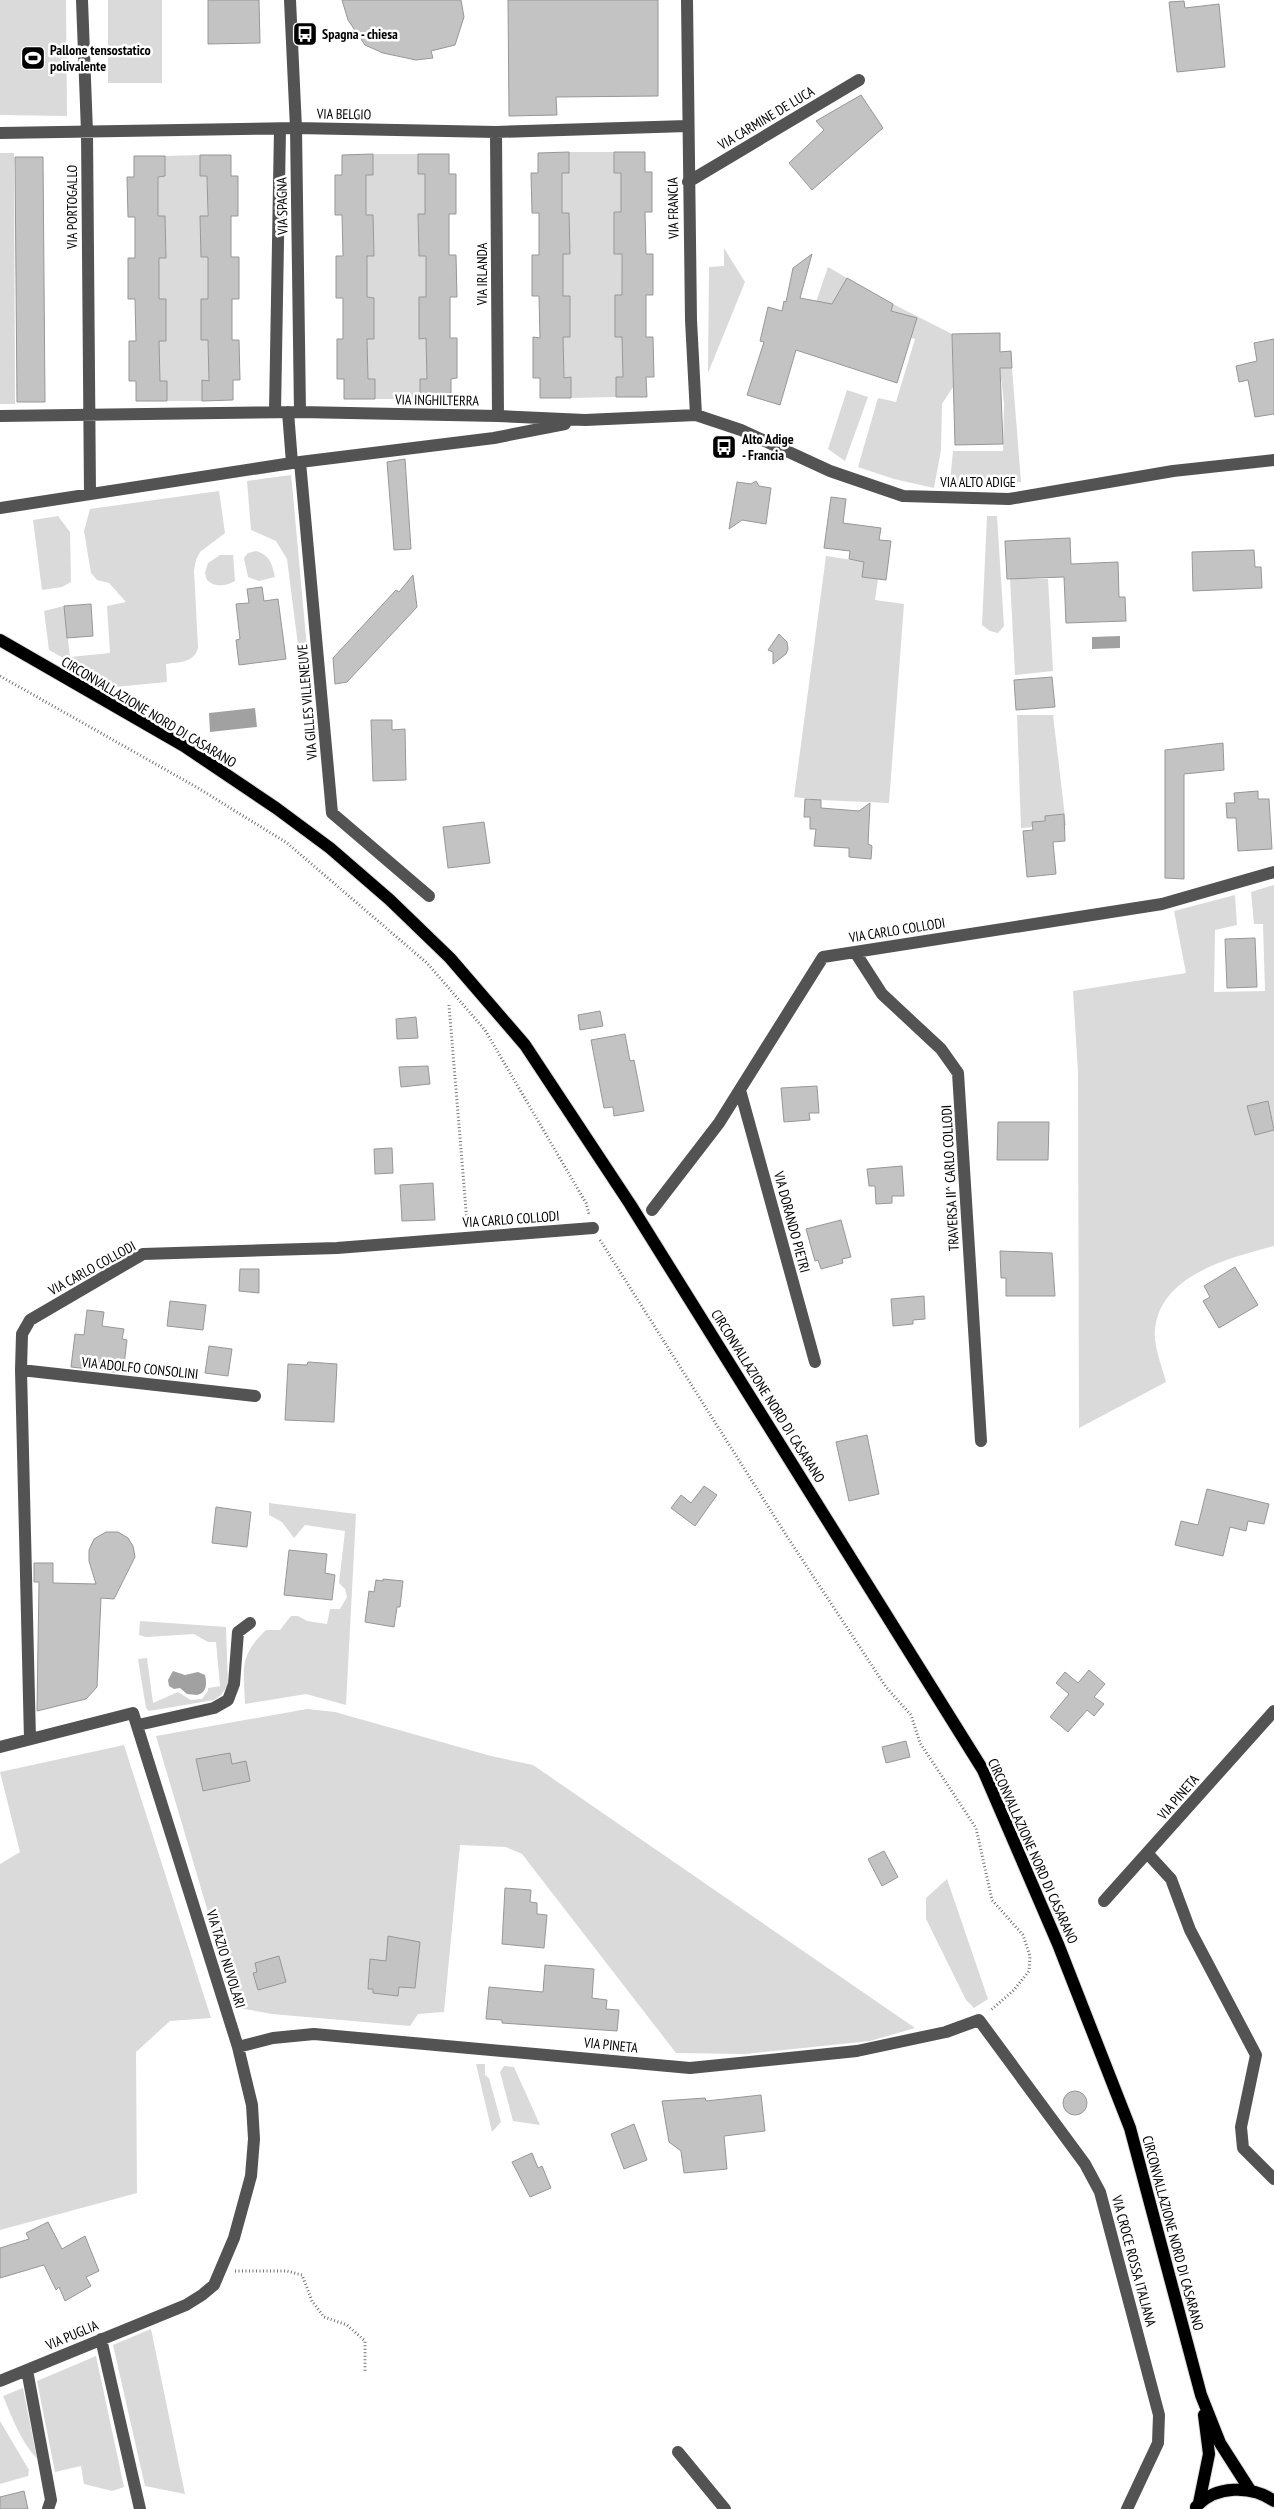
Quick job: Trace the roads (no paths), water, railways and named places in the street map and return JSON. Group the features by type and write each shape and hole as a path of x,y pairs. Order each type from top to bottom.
{"main road":[{"name":"CIRCONVALLAZIONE NORD DI CASARANO","path":"0,640 184,746 276,808 330,848 390,900 450,958 525,1045 630,1204 983,1770 1058,1944 1130,2128 1201,2395 1210,2454 1197,2506"},
{"name":"CIRCONVALLAZIONE NORD DI CASARANO","path":"1201,2395 1220,2443 1250,2490"},
{"path":"1197,2506 1215,2494 1232,2490 1250,2490 1274,2501"}],"street":[{"name":"VIA PORTOGALLO","path":"82,0 87,132 89,415"},
{"name":"VIA SPAGNA","path":"288,412 296,128 290,0"},
{"name":"VIA FRANCIA","path":"687,0 688,182 691,320 696,415"},
{"name":"VIA CARMINE DE LUCA","path":"688,182 859,80"},
{"name":"VIA BELGIO","path":"0,133 296,128 496,132 687,126"},
{"name":"VIA SPAGNA","path":"280,129 288,412"},
{"name":"VIA IRLANDA","path":"496,132 498,416"},
{"name":"VIA INGHILTERRA","path":"0,416 288,412 498,416 584,420 696,415"},
{"path":"288,412 296,462"},
{"path":"89,415 90,494"},
{"name":"VIA ALTO ADIGE","path":"696,415 741,430 830,471 903,496 1009,499 1173,471 1274,460"},
{"name":"VIA INGHILTERRA","path":"0,508 296,462 494,438 584,420"},
{"name":"VIA GILLES VILLENEUVE","path":"296,462 332,813 429,896"},
{"name":"VIA CARLO COLLODI","path":"652,1210 719,1123 823,957 1162,904 1274,872"},
{"name":"TRAVERSA II^ CARLO COLLODI","path":"855,952 882,994 941,1049 958,1073 981,1441"},
{"name":"VIA DORANDO PIETRI","path":"740,1090 815,1362"},
{"name":"VIA CARLO COLLODI","path":"30,1739 21,1370 22,1334 30,1320 143,1254 337,1248 593,1228"},
{"name":"VIA ADOLFO CONSOLINI","path":"21,1370 255,1396"},
{"path":"0,1747 133,1713 138,1725 214,1708 228,1700 234,1684 238,1632 250,1622"},
{"name":"VIA PINETA","path":"1104,1901 1274,1711"},
{"name":"VIA TAZIO NUVOLARI","path":"138,1725 238,2047 252,2104 254,2139 251,2176 234,2238 214,2285 202,2296 186,2305 156,2317"},
{"path":"1148,1854 1171,1879 1190,1930 1256,2055 1241,2127 1244,2148 1274,2180"},
{"name":"VIA PINETA","path":"238,2047 273,2038 314,2034 690,2068 857,2051 946,2032 979,2020"},
{"name":"VIA CROCE ROSSA ITALIANA","path":"979,2020 1085,2164 1100,2192 1159,2415 1158,2443 1127,2509"},
{"name":"VIA PUGLIA","path":"0,2381 156,2317"},
{"path":"102,2339 140,2509"},
{"path":"27,2370 51,2500 48,2509"},
{"path":"678,2452 725,2509"}],"place":[{"name":"Spagna - chiesa","path":"305,34"},
{"name":"Pallone tensostatico polivalente","path":"33,58"},
{"name":"Alto Adige - Francia","path":"724,447"}]}
